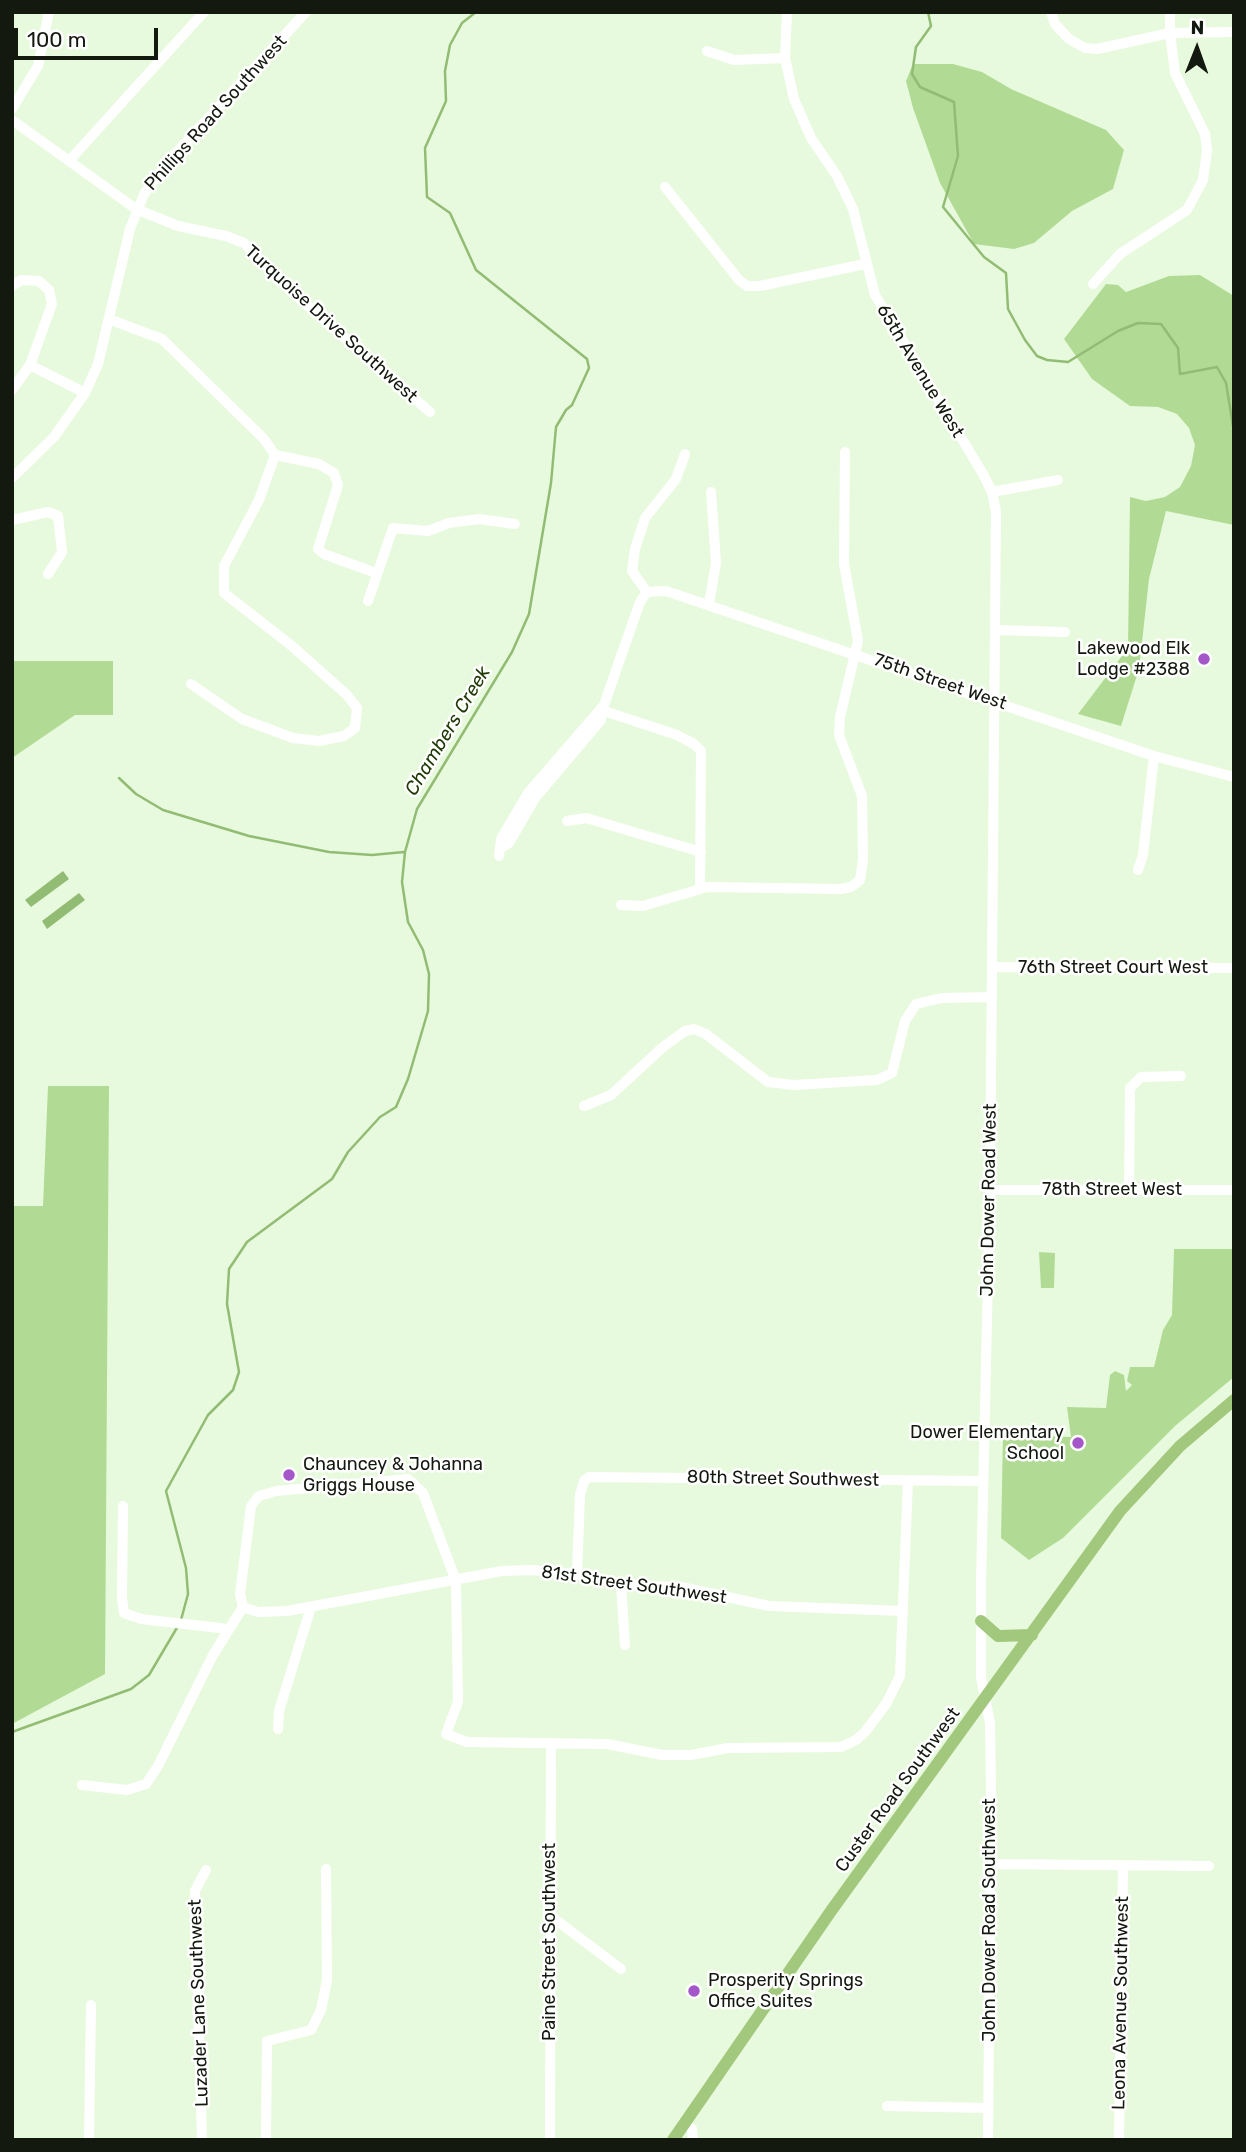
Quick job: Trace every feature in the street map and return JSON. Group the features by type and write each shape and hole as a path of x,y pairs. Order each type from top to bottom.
{"main road":[{"name":"Custer Road Southwest","path":"673,2140 831,1911 1121,1511 1161,1466 1234,1400"},
{"path":"981,1621 998,1636 1032,1635"}],"street":[{"path":"12,109 37,66 48,12"},
{"path":"69,161 204,12"},
{"name":"Phillips Road Southwest","path":"12,478 54,437 85,393 98,364 111,320 136,209 167,163 306,12"},
{"name":"65th Avenue West","path":"788,12 785,58 788,82 804,125 837,176 853,209 875,295 889,323 992,492 996,519 994,700"},
{"path":"1051,12 1063,34 1073,43 1090,48 1170,33 1234,32"},
{"path":"1093,284 1120,254 1187,210 1203,180 1206,138 1200,117 1173,65 1170,12"},
{"path":"707,51 715,56 734,60 785,58"},
{"name":"Turquoise Drive Southwest","path":"12,120 136,209 178,226 226,236 244,243 304,303 430,412"},
{"path":"665,187 739,280 747,286 760,286 865,264"},
{"path":"12,286 21,280 39,281 46,286 51,299 30,365 12,390"},
{"path":"111,320 162,339 264,439 275,455 319,464 334,472 338,485 318,549 324,554 376,573"},
{"path":"30,365 85,393"},
{"path":"621,905 643,906 700,888 841,889 855,885 863,868 862,796 839,735 840,717 856,654 857,635 844,551 845,452"},
{"path":"500,852 509,843 535,798 601,720 601,710 647,592 633,575 635,549 645,518 676,479 685,454"},
{"path":"191,684 242,719 293,738 319,741 344,736 355,728 356,708 347,695 292,646 224,593 224,566 251,517 275,455"},
{"path":"992,492 1058,480"},
{"path":"709,604 716,563 711,492"},
{"path":"12,520 48,512 58,516 62,552 48,574"},
{"path":"368,601 390,531 397,526 428,531 449,523 480,519 515,524"},
{"name":"75th Street West","path":"647,592 664,590 709,604 1154,756 1234,777"},
{"path":"996,630 1065,632"},
{"name":"John Dower Road West","path":"985,1700 981,1677 981,1621 990,1191 994,700"},
{"path":"601,710 677,736 699,748 703,764 700,888"},
{"path":"1138,870 1143,855 1154,756"},
{"path":"567,821 586,818 701,852"},
{"name":"76th Street Court West","path":"992,968 1234,968"},
{"path":"584,1106 611,1095 663,1047 685,1031 694,1029 706,1034 742,1065 768,1082 794,1085 877,1080 892,1073 905,1021 916,1004 925,999 992,997"},
{"path":"1129,1190 1129,1095 1134,1083 1141,1077 1181,1076"},
{"name":"78th Street West","path":"990,1191 1234,1189"},
{"name":"80th Street Southwest","path":"577,1574 580,1495 584,1481 589,1477 983,1481"},
{"path":"82,1785 118,1790 146,1784 228,1629 243,1607 240,1594 251,1506 259,1496 408,1479 423,1493 456,1581 458,1702 446,1734 467,1742 607,1744 680,1755 728,1748 833,1748 850,1743 865,1732 898,1685 908,1481"},
{"path":"123,1506 122,1606 128,1616 228,1629"},
{"name":"81st Street Southwest","path":"243,1607 267,1612 311,1607 509,1571 577,1574 621,1585 681,1587 769,1606 903,1611"},
{"path":"621,1585 625,1645"},
{"path":"278,1729 279,1711 311,1607"},
{"name":"John Dower Road Southwest","path":"985,1700 990,1723 991,1864 988,2140"},
{"name":"Paine Street Southwest","path":"550,2140 548,1914 551,1745"},
{"path":"991,1864 1209,1866"},
{"name":"Leona Avenue Southwest","path":"1119,2140 1123,1867"},
{"path":"266,2140 267,2041 311,2030 321,2010 327,1980 326,1869"},
{"name":"Luzader Lane Southwest","path":"202,2140 195,1891 206,1870"},
{"path":"548,1914 621,1969"},
{"path":"89,2140 91,2005"},
{"path":"887,2106 988,2108"},
{"path":"683,2123 692,2129 693,2140"}],"shaded area":[{"path":"913,64 953,64 982,72 1011,89 1106,130 1124,150 1113,189 1072,211 1034,243 1014,249 974,244 940,183 913,108 906,81"},
{"path":"1200,275 1234,296 1234,525 1166,511 1149,579 1139,669 1121,726 1078,714 1128,648 1130,497 1146,501 1165,497 1180,487 1191,466 1195,445 1189,428 1177,414 1158,407 1130,406 1092,379 1064,339 1106,284 1118,285 1126,292 1169,276"},
{"path":"12,661 113,661 113,715 75,715 12,758"},
{"path":"63,871 69,879 31,907 25,900"},
{"path":"79,893 85,900 47,929 42,921"},
{"path":"48,1086 109,1086 105,1674 12,1724 12,1206 43,1206"},
{"path":"1174,1249 1234,1249 1234,1377 1175,1426 1063,1538 1029,1560 1001,1538 1003,1434 1071,1437 1067,1407 1106,1408 1110,1375 1115,1371 1124,1375 1126,1391 1132,1385 1127,1381 1130,1367 1154,1367 1163,1330 1172,1315"},
{"path":"1039,1252 1055,1253 1054,1288 1041,1288"}],"waterway":[{"name":"Chambers Creek","path":"181,1620 188,1594 186,1568 166,1491 208,1415 233,1390 239,1372 227,1304 229,1269 247,1242 332,1179 348,1152 380,1117 396,1107 408,1079 428,1011 429,974 423,950 408,922 402,882 405,852 417,809 512,652 529,614 551,483 556,427 572,405 589,368 587,359 476,270 450,213 427,197 425,148 446,101 445,71 450,45 462,23 476,12"},
{"path":"928,12 931,26 916,47 912,74 920,87 954,102 958,156 943,207 984,257 1006,273 1008,309 1025,340 1037,356 1068,362 1118,331 1138,323 1161,324 1178,348 1180,374 1217,367 1226,383 1234,432"},
{"path":"119,778 136,794 163,810 249,836 329,852 372,855 404,852"},
{"name":"Chambers Creek","path":"12,1732 131,1689 149,1675 178,1626"}],"place":[{"name":"Lakewood Elk Lodge #2388","path":"1204,659"},
{"name":"Dower Elementary School","path":"1078,1443"},
{"name":"Chauncey & Johanna Griggs House","path":"289,1475"},
{"name":"Prosperity Springs Office Suites","path":"694,1991"}]}
